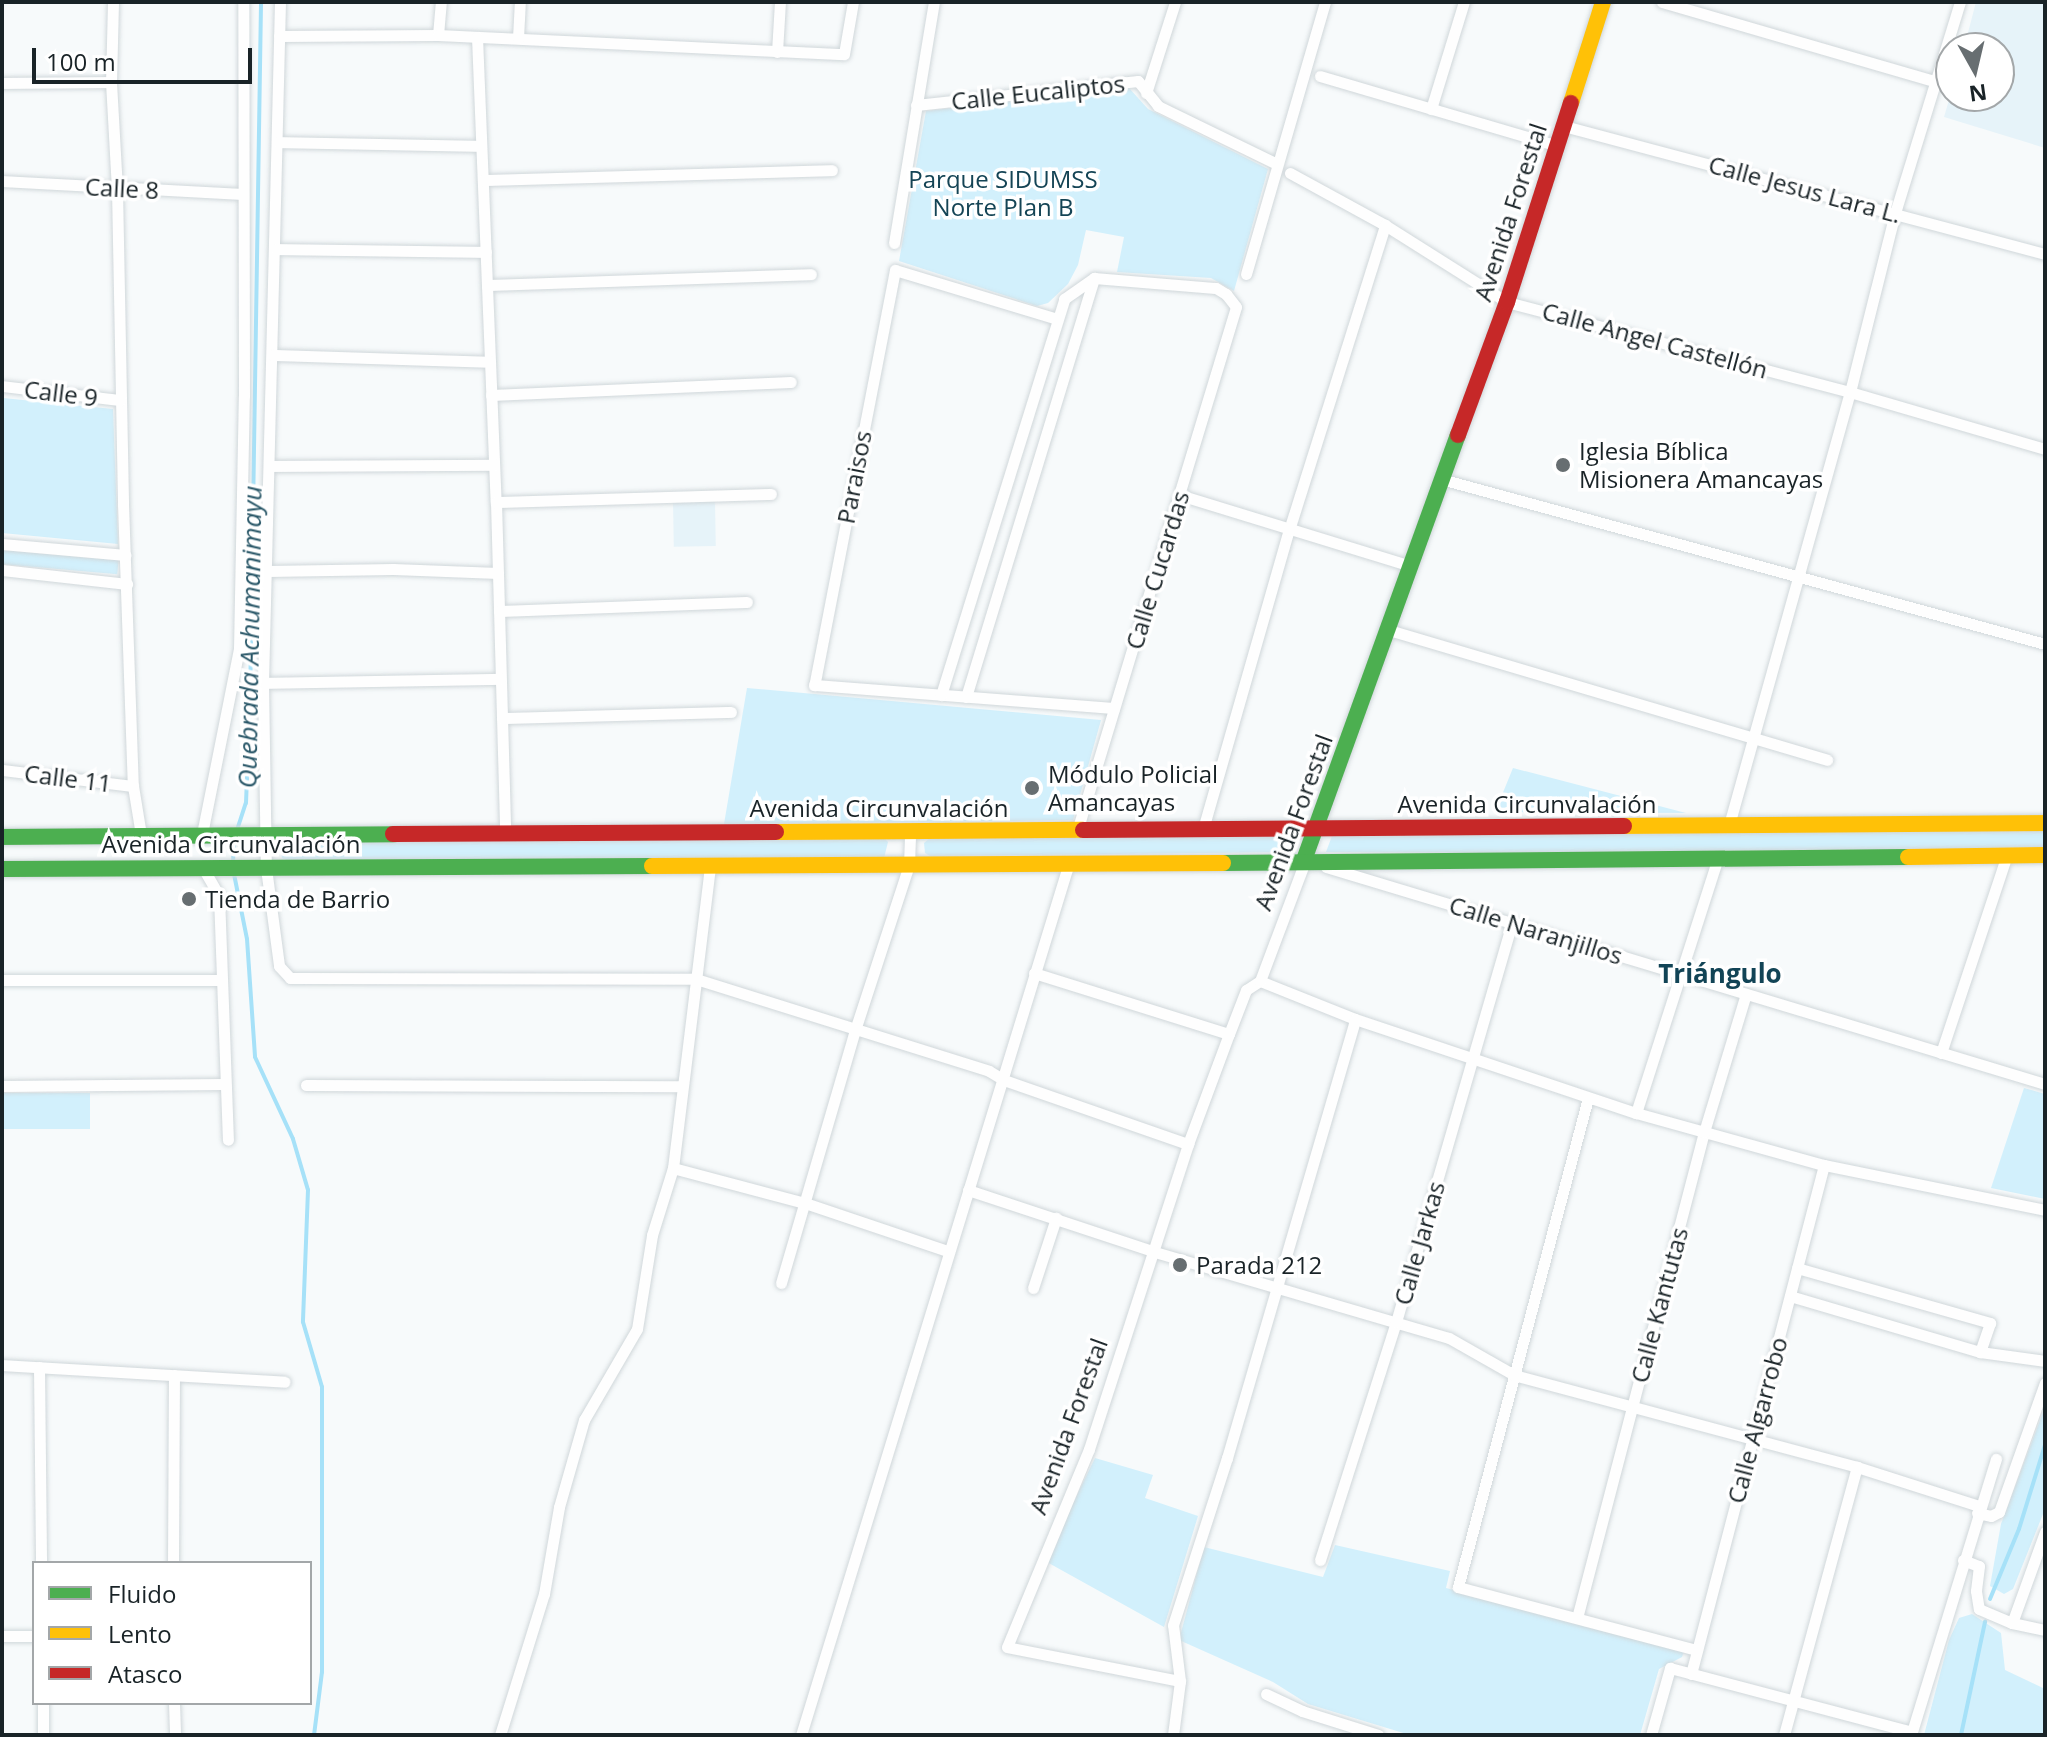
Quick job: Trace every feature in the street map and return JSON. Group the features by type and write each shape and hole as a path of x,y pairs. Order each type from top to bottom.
{"main road":[{"name":"Avenida Forestal","path":"1304,860 1507,302 1603,2"},
{"name":"Avenida Circunvalación","path":"2,837 2045,823"},
{"name":"Avenida Circunvalación","path":"2,869 1304,860 1527,862 1718,857 2045,855"}],"street":[{"path":"113,2 111,82 117,189 120,400 133,786 141,835"},
{"path":"208,834 239,649 244,396 243,2"},
{"path":"280,2 263,683 266,868 279,966 290,978 696,979 989,1071 1004,1080 1188,1144"},
{"path":"438,35 441,2"},
{"path":"518,38 520,2"},
{"path":"777,52 780,2"},
{"path":"279,36 438,35 844,54 853,2"},
{"path":"894,243 934,2"},
{"path":"1146,93 1175,2"},
{"path":"1246,274 1325,2"},
{"path":"1431,109 1464,2"},
{"path":"1662,2 1935,81"},
{"path":"1952,32 1960,2"},
{"path":"477,37 496,502 505,833"},
{"path":"1320,76 1558,146"},
{"name":"Calle Eucaliptos","path":"916,105 1138,81 1158,106 1277,164"},
{"path":"2,83 111,82"},
{"path":"1729,825 1850,392 1895,213 1935,91"},
{"name":"Calle Jesus Lara L.","path":"1564,126 2045,254"},
{"path":"278,142 481,146"},
{"path":"483,180 832,170"},
{"name":"Calle Angel Castellón","path":"1290,173 1385,225 1507,302 1850,392 2045,449"},
{"name":"Calle 8","path":"2,181 242,194"},
{"path":"1203,829 1289,530 1385,225"},
{"path":"276,249 486,252"},
{"name":"Paraisos","path":"941,695 814,685 895,270 1057,319"},
{"path":"487,285 811,274"},
{"path":"1094,278 1064,299 941,695 1114,708"},
{"path":"966,697 1094,278"},
{"name":"Calle Cucardas","path":"1077,831 1236,307 1216,288 1094,278"},
{"path":"273,355 490,362"},
{"path":"491,395 791,382"},
{"name":"Calle 9","path":"2,386 120,400"},
{"path":"269,466 494,465"},
{"path":"1441,479 2045,644"},
{"path":"496,502 771,494"},
{"path":"1180,495 1411,566"},
{"path":"2,544 126,555"},
{"path":"268,571 393,569 498,573"},
{"path":"2,570 127,584"},
{"path":"499,611 747,602"},
{"path":"1389,630 1827,760"},
{"path":"263,683 500,679"},
{"path":"502,718 731,712"},
{"name":"Calle 11","path":"2,770 133,786"},
{"path":"781,1283 856,1027 909,865 910,832"},
{"path":"1941,1053 2007,855"},
{"path":"1636,1113 1718,857"},
{"name":"Calle Naranjillos","path":"1304,860 2045,1084"},
{"name":"Avenida Forestal","path":"1180,1681 1007,1647 1089,1449 1188,1144 1229,1034 1246,990 1260,981 1304,860"},
{"path":"801,1735 1069,863"},
{"path":"500,1735 544,1594 559,1507 584,1420 637,1329 652,1235 673,1168 710,866"},
{"path":"209,868 219,896 228,1140"},
{"name":"Calle Jarkas","path":"1320,1560 1396,1322 1512,923"},
{"path":"1034,973 1229,1034"},
{"path":"2,980 222,980"},
{"path":"1260,981 1355,1019 1636,1113 1824,1165 2045,1210"},
{"name":"Calle Kantutas","path":"1577,1618 1704,1132 1746,994"},
{"path":"1173,1735 1180,1681 1173,1625 1277,1288 1355,1019"},
{"path":"2,1086 225,1084"},
{"path":"306,1085 681,1086"},
{"path":"1588,1098 1458,1587 1697,1650"},
{"name":"Calle Algarrobo","path":"1691,1674 1824,1165"},
{"path":"673,1168 805,1203 948,1251"},
{"path":"968,1190 1155,1252 1449,1338 1514,1375 1857,1467 1991,1516 1999,1512 2045,1383"},
{"path":"1033,1288 1056,1218"},
{"path":"1797,1268 1990,1323 1980,1352"},
{"path":"1790,1296 1980,1352 2045,1361"},
{"path":"2,1365 284,1382"},
{"path":"39,1367 41,1561"},
{"path":"173,1561 174,1375"},
{"path":"1651,1735 1670,1668 1911,1734 1978,1509 1996,1459"},
{"path":"1784,1735 1857,1467"},
{"path":"2012,1623 2045,1532"},
{"path":"1963,1560 1979,1566 1976,1591 1979,1609 2012,1623 2045,1630"},
{"path":"2,1636 32,1636"},
{"path":"1266,1694 1302,1711 1370,1734"},
{"path":"43,1705 43,1735"},
{"path":"174,1705 175,1735"}],"shaded area":[{"path":"1976,2 2045,2 2045,148 1944,117 1945,112 2015,112 2015,32 1968,32"},
{"path":"715,501 716,546 674,547 673,502"}],"green space":[{"name":"Parque SIDUMSS Norte Plan B","path":"1129,88 1148,109 1268,169 1234,291 1211,278 1117,272 1124,237 1086,230 1078,265 1068,284 1048,303 1037,306 899,261 926,111"},
{"path":"3,398 113,409 118,544 2,533"},
{"path":"2,550 119,560 117,574 2,564"},
{"path":"747,688 1101,720 1073,820 724,824"},
{"path":"1513,768 1686,813 1495,812"},
{"path":"2045,831 2045,847 1326,852 1332,836"},
{"path":"1289,835 1293,841 1287,852 930,856 925,853 924,843 930,838"},
{"path":"884,838 888,842 884,858 288,861 282,858 280,846 284,842"},
{"path":"2024,1088 2045,1094 2045,1199 1991,1188"},
{"path":"2,1093 90,1093 90,1129 2,1129"},
{"path":"2045,1407 2045,1509 2013,1589 2004,1594 1990,1586 2001,1524"},
{"path":"1095,1458 1153,1475 1145,1498 1198,1516 1164,1627 1045,1561"},
{"path":"1335,1545 1450,1571 1446,1588 1685,1649 1682,1657 1659,1669 1640,1735 1410,1735 1308,1704 1273,1682 1179,1640 1204,1547 1323,1577"},
{"path":"1972,1614 2001,1633 2005,1670 2045,1689 2045,1735 1924,1735 1949,1640 1959,1618"}],"waterway":[{"name":"Quebrada Achumanimayu","path":"237,830 246,803 250,704 261,2"},
{"name":"Quebrada Achumanimayu","path":"233,865 234,838"},
{"name":"Quebrada Achumanimayu","path":"234,874 247,939 255,1057 293,1139 308,1190 303,1322 322,1387 322,1672 314,1735"},
{"path":"1990,1599 2019,1529 2045,1445"},
{"path":"1961,1735 1985,1622"}],"traffic: fast":[{"path":"1304,860 1458,435"},
{"path":"2,837 393,834"},
{"path":"1223,863 1908,857"},
{"path":"2,869 652,866"}],"traffic: slow":[{"path":"1571,103 1603,2"},
{"path":"1624,826 2045,823"},
{"path":"776,832 1083,830"},
{"path":"1908,857 2045,855"},
{"path":"652,866 1223,863"}],"traffic: jam":[{"path":"1458,435 1507,302 1571,103"},
{"path":"1083,830 1624,826"},
{"path":"393,834 776,832"}],"place":[{"name":"Iglesia Bíblica Misionera Amancayas","path":"1563,465"},
{"name":"Módulo Policial Amancayas","path":"1032,788"},
{"name":"Tienda de Barrio","path":"189,899"},
{"name":"Parada 212","path":"1180,1265"}],"district":[{"name":"Triángulo","path":"1720,974"}]}
